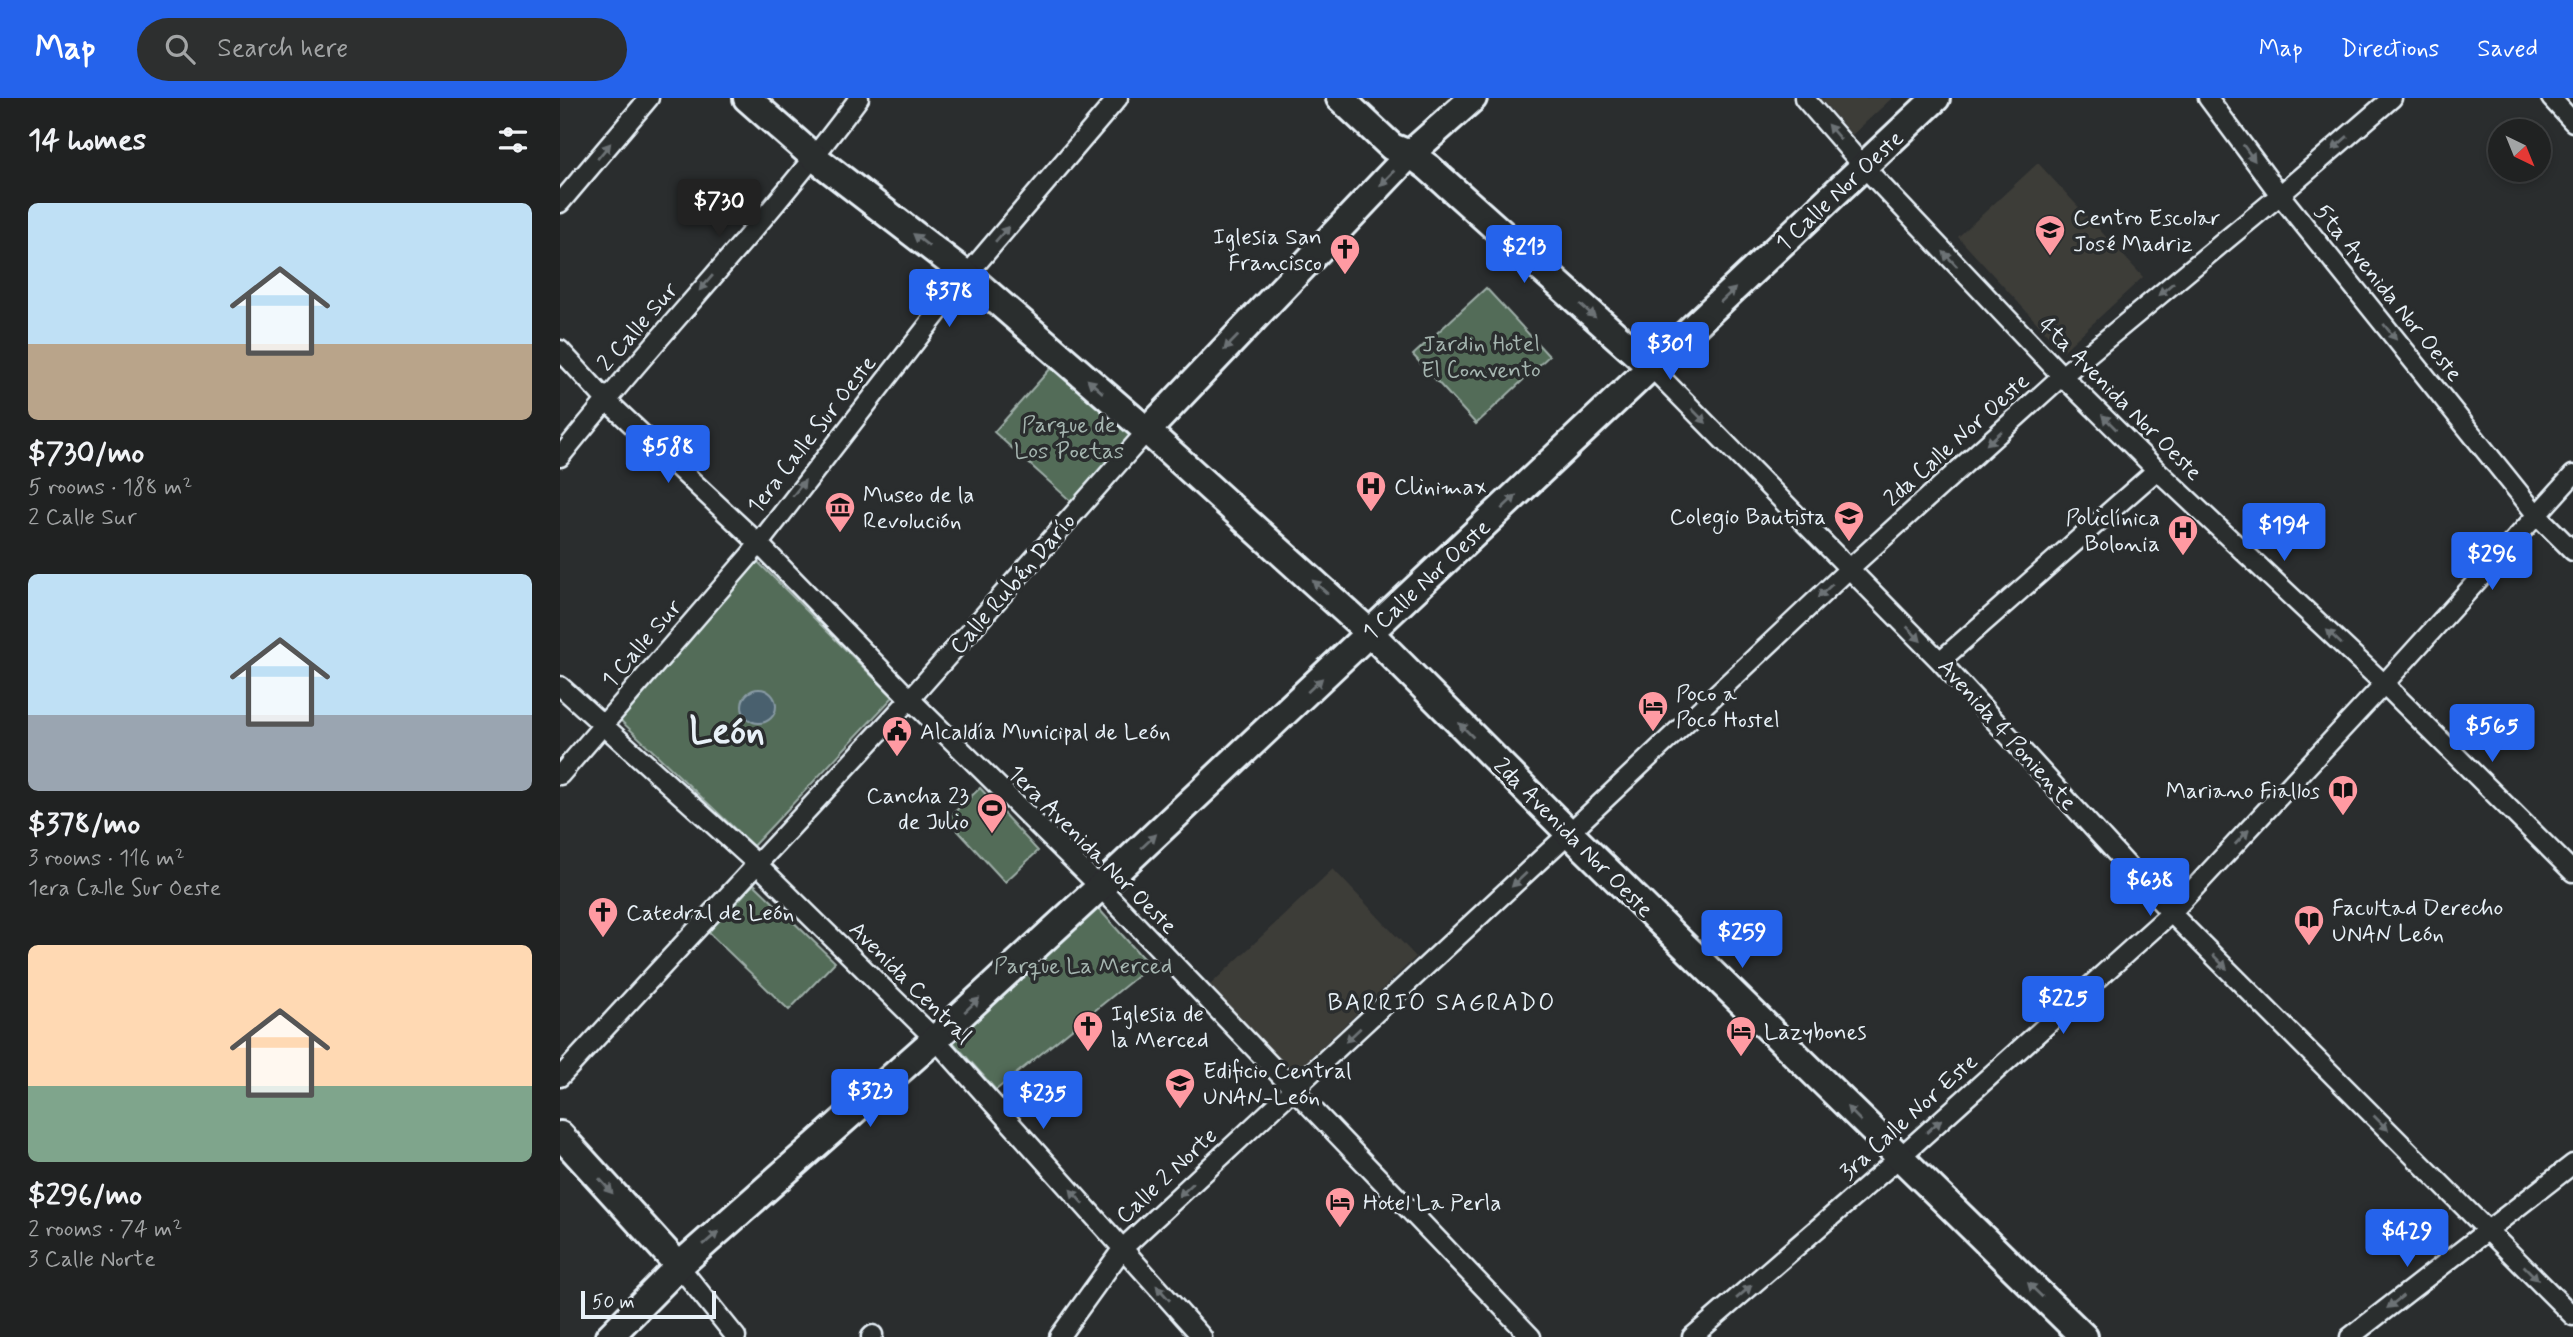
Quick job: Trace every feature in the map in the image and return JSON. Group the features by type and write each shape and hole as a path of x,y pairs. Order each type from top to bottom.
{"street":[{"path":"560,204 649,98"},
{"name":"2da Avenida Nor Oeste","path":"747,98 815,158 967,275 1147,431 1370,632 1569,833 2084,1337"},
{"name":"2 Calle Sur","path":"560,457 815,158 859,98"},
{"name":"1era Calle Sur Oeste","path":"757,542 967,275 1118,98"},
{"name":"Avenida 4 Poniente","path":"1340,98 1392,147 1419,161 1651,367 1940,660 2171,913 2573,1316"},
{"name":"Calle Rubén Darío","path":"560,1077 910,699 1147,431 1419,161 1473,98"},
{"name":"4ta Avenida Nor Oeste","path":"1804,98 1864,167 2062,376 2157,470 2384,684 2573,872"},
{"name":"1 Calle Nor Oeste","path":"609,1337 678,1266 935,1039 1100,887 1936,98"},
{"name":"5ta Avenida Nor Oeste","path":"2208,98 2280,195 2536,514 2573,551"},
{"name":"2da Calle Nor Oeste","path":"1569,833 1850,568 2062,376 2392,98"},
{"path":"2551,98 2573,122"},
{"name":"1era Avenida Nor Oeste","path":"560,350 606,400 757,542 910,699 1100,887 1531,1337"},
{"path":"1940,660 2157,470"},
{"name":"3ra Calle Nor Este","path":"1692,1337 1899,1158 2171,913 2573,475"},
{"name":"1 Calle Sur","path":"560,775 750,555 757,542"},
{"name":"Avenida Central","path":"560,686 757,864 935,1039 1202,1337"},
{"name":"Calle 2 Norte","path":"1059,1337 1123,1248 1569,833"},
{"path":"560,1135 678,1266 736,1337"},
{"path":"2350,1337 2573,1164"}],"shaded area":[{"path":"1820,98 1892,98 1852,135"},
{"name":"Centro Escolar José Madriz","path":"2038,163 2143,277 2063,351 1958,237"},
{"path":"1333,869 1416,957 1293,1074 1209,986"}],"green space":[{"name":"Jardin Hotel El Convento","path":"1486,288 1549,356 1476,424 1413,355"},
{"name":"Parque de Los Poetas","path":"1051,368 1067,382 1137,428 1137,442 1074,504 994,432"},
{"path":"754,558 893,697 753,846 619,719"},
{"name":"Cancha 23 de Julio","path":"980,788 1038,851 1005,882 947,819"},
{"path":"754,884 835,962 789,1010 708,932"},
{"name":"Parque La Merced","path":"1088,905 1098,908 1150,966 996,1090 952,1038"}],"water":[{"path":"759,689 771,694 776,706 771,718 759,723 747,718 742,706 747,694"}],"place":[{"name":"Centro Escolar José Madriz","path":"2050,257"},
{"name":"Iglesia San Francisco","path":"1345,276"},
{"name":"Clinimax","path":"1371,513"},
{"name":"Museo de la Revolución","path":"840,534"},
{"name":"Colegio Bautista","path":"1849,543"},
{"name":"Policlínica Bolonia","path":"2183,557"},
{"name":"Poco a Poco Hostel","path":"1653,733"},
{"name":"Alcaldía Municipal de León","path":"897,758"},
{"name":"Mariano Fiallos","path":"2343,817"},
{"name":"Cancha 23 de Julio","path":"992,835"},
{"name":"Catedral de León","path":"603,939"},
{"name":"Facultad Derecho UNAN León","path":"2309,947"},
{"name":"Iglesia de la Merced","path":"1088,1053"},
{"name":"Lazybones","path":"1741,1058"},
{"name":"Edificio Central UNAN-León","path":"1180,1110"},
{"name":"Hotel La Perla","path":"1340,1229"}],"district":[{"name":"León","path":"727,730"},
{"name":"BARRIO SAGRADO","path":"1442,1002"}]}
